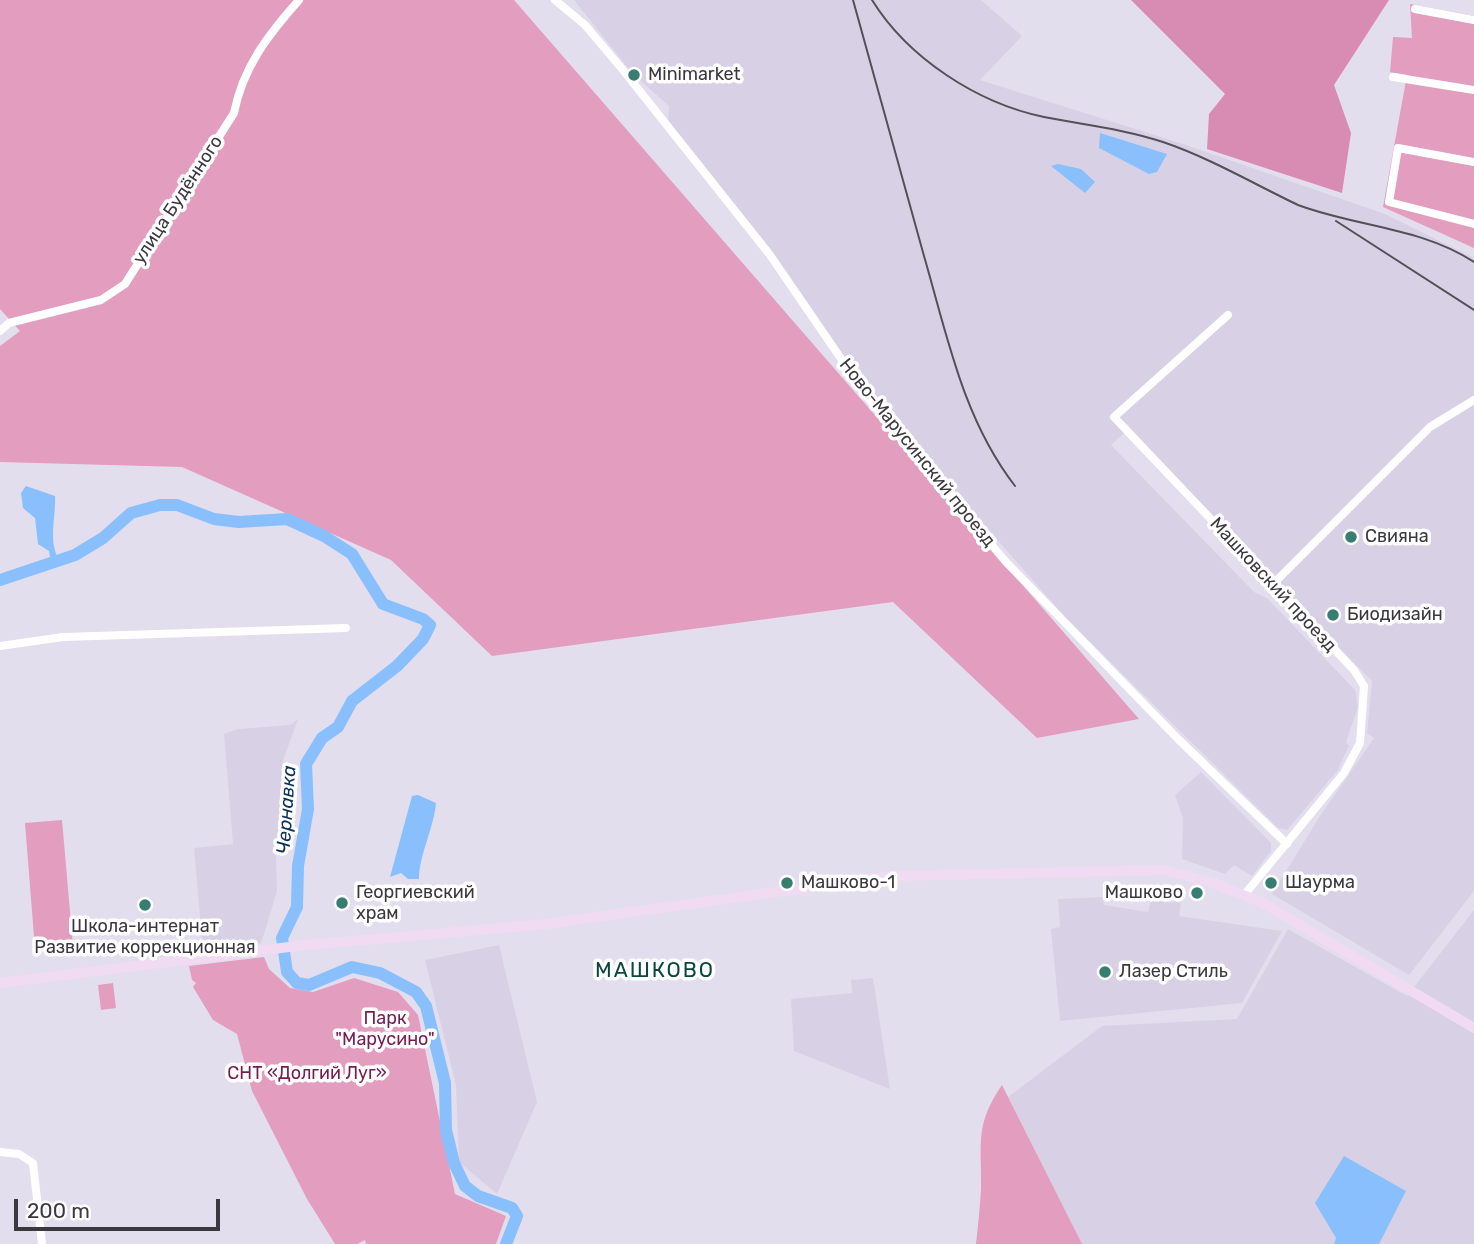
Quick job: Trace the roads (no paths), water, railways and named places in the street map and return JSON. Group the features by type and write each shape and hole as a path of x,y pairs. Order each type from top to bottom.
{"street":[{"name":"улица Будённого","path":"0,331 9,323 101,300 124,285 234,113 241,84 261,43 299,0"},
{"name":"Ново-Марусинский проезд","path":"555,0 587,28 623,70 769,256 868,398 1006,562 1178,739 1287,844"},
{"path":"1415,9 1474,20"},
{"path":"1393,77 1474,90"},
{"path":"1474,162 1398,148 1389,202 1474,224"},
{"name":"Машковский проезд","path":"1228,315 1114,416 1354,670 1364,686 1360,743 1344,773 1245,894"},
{"path":"1273,584 1430,427 1474,400"},
{"path":"0,646 62,637 346,628"},
{"path":"0,983 305,945 489,930 921,873 1166,870 1245,894 1474,1028"},
{"path":"0,1152 19,1154 33,1163 42,1244"}],"water":[{"path":"1100,133 1167,154 1157,172 1149,174 1099,148"},
{"path":"1058,164 1081,169 1095,182 1085,193 1051,166"},
{"path":"26,486 55,496 53,534 57,556 50,557 49,551 38,544 35,518 23,508 21,493"},
{"path":"418,795 436,803 419,879 408,879 401,873 390,877 412,796"},
{"path":"1344,1156 1406,1191 1379,1244 1334,1244 1336,1238 1315,1203"}],"waterway":[{"name":"Чернавка","path":"0,580 75,555 103,538 131,513 160,505 177,505 214,519 239,522 287,519 324,536 352,554 383,604 423,619 430,625 423,639 397,666 352,701 338,727 322,738 306,764 308,809 298,866 297,907 282,938 287,972 297,983 309,985 352,967 380,973 416,992 426,1006 445,1083 446,1130 454,1163 465,1186 478,1196 512,1208 517,1216 506,1244"}],"railway":[{"path":"853,0 959,376 982,433 1015,486"},
{"path":"872,0 887,21 925,59 946,75 994,101 1044,117 1119,130 1163,142 1215,163 1298,205 1432,241 1474,262"},
{"path":"1336,221 1474,310"}],"place":[{"name":"Minimarket","path":"634,75"},
{"name":"Свияна","path":"1351,537"},
{"name":"Биодизайн","path":"1333,615"},
{"name":"Машково-1","path":"787,883"},
{"name":"Шаурма","path":"1271,883"},
{"name":"Машково","path":"1197,893"},
{"name":"Георгиевский храм","path":"342,903"},
{"name":"Школа-интернат Развитие коррекционная","path":"145,905"},
{"name":"Лазер Стиль","path":"1105,972"}],"district":[{"name":"МАШКОВО","path":"655,971"}],"park label":[{"name":"Парк \"Марусино\"","path":"385,1029"},
{"name":"СНТ «Долгий Луг»","path":"307,1074"}]}
